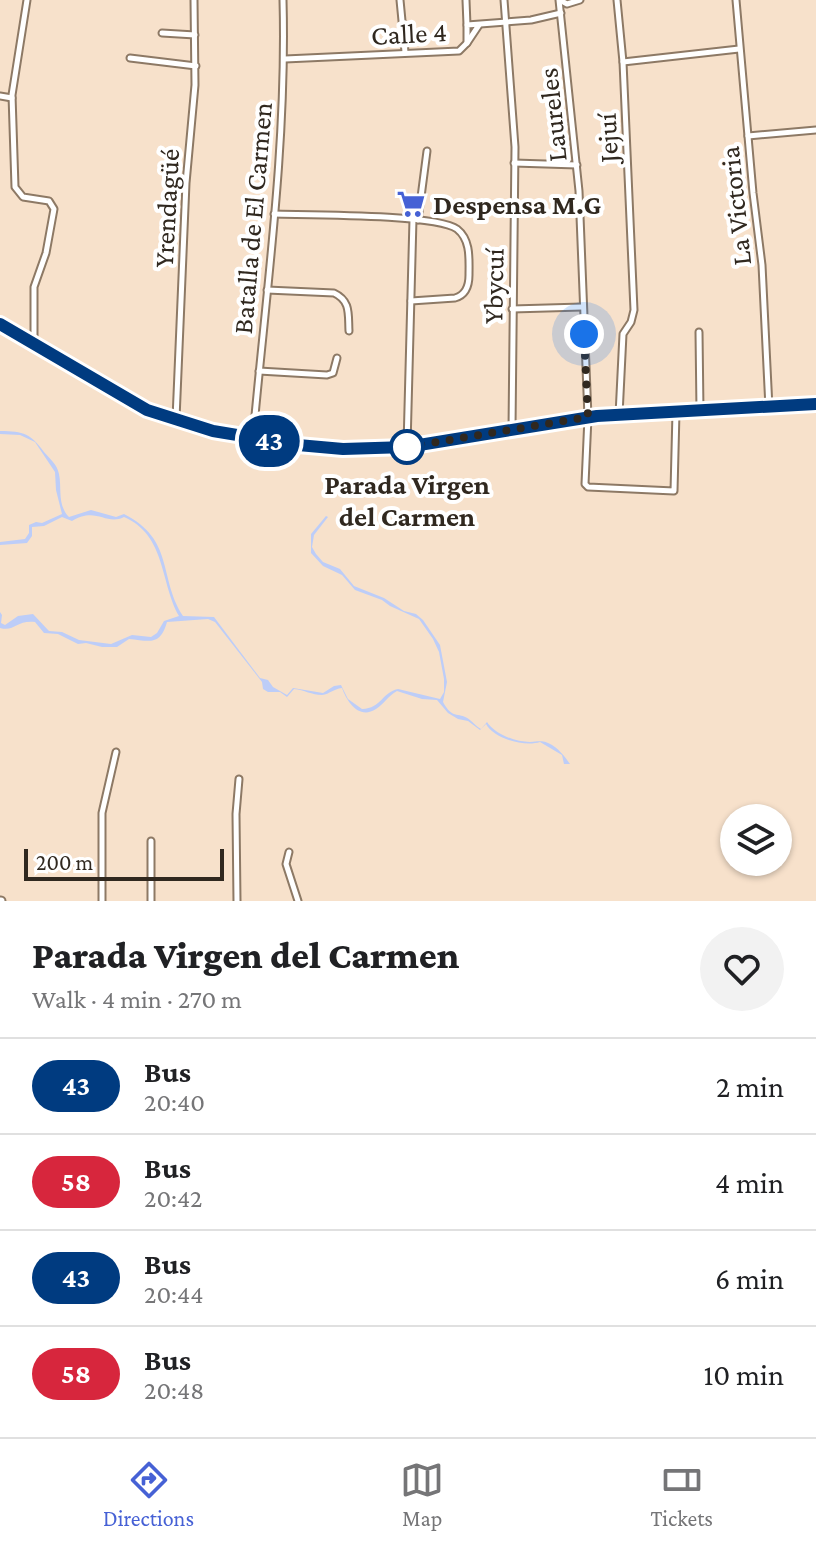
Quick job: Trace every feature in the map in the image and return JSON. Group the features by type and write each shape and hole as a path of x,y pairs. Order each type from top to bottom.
{"main road":[{"path":"0,324 147,410 213,431 343,449 407,447 588,417 816,404"}],"street":[{"path":"27,0 12,98 15,190 23,197 49,201 54,209 46,253 34,287 34,344"},
{"name":"Yrendagüé","path":"176,419 186,183 196,66 194,0"},
{"name":"Batalla de El Carmen","path":"253,438 282,130 285,59 283,0"},
{"path":"400,0 405,52"},
{"path":"466,0 467,25"},
{"name":"Ybycuí","path":"504,0 514,163 512,429"},
{"path":"560,0 567,4 580,0"},
{"name":"Laureles","path":"560,0 577,165 588,417 584,478 588,487 671,492 675,488 676,412"},
{"name":"Jejuí","path":"617,0 623,62 634,310 623,334 619,415"},
{"name":"La Victoria","path":"736,0 762,265 769,408"},
{"name":"Calle 4","path":"285,59 459,51 467,43 467,25 531,20 561,13"},
{"path":"467,43 480,24"},
{"path":"162,33 195,35"},
{"path":"623,62 739,49"},
{"path":"130,58 196,66"},
{"path":"0,96 12,98"},
{"path":"748,136 816,130"},
{"path":"407,447 415,220 427,151"},
{"path":"514,163 577,165"},
{"path":"274,214 441,222 460,231 469,252 469,281 461,297 411,301"},
{"path":"267,290 334,293 343,297 348,307 349,331"},
{"path":"512,309 582,307"},
{"path":"699,332 700,411"},
{"path":"259,371 327,375 336,368 337,358"},
{"path":"102,901 102,813 116,752"},
{"path":"237,901 236,814 239,779"},
{"path":"151,841 151,901"},
{"path":"289,852 286,864 298,901"}],"water":[{"path":"0,431 26,435 35,441 53,462 59,474 63,507 69,517 91,510 116,517 124,514 140,524 158,547 175,601 183,616 214,617 260,678 268,680 273,687 287,695 293,688 323,693 341,685 348,699 362,709 374,706 398,689 440,699 444,692 444,679 439,652 419,619 355,590 342,575 323,566 311,553 311,534 328,517 314,535 312,547 316,554 323,562 340,569 354,586 384,598 423,620 440,645 447,682 443,702 450,712 466,717 481,729 448,713 437,700 397,691 370,712 354,708 347,699 342,688 322,695 294,689 287,697 280,692 268,692 215,622 208,619 167,622 161,635 153,640 129,639 117,647 78,644 58,634 44,633 35,622 0,628 0,612 1,623 5,625 18,616 33,614 49,631 62,632 79,640 111,644 132,635 151,637 164,621 179,616 155,547 138,525 124,517 112,519 88,515 72,521 62,517 44,526 32,527 32,536 27,543 0,545 0,542 25,539 29,525 62,514 55,472 35,442 20,435 0,434"},
{"path":"487,722 494,730 511,739 524,742 541,741 548,743 558,750 570,764 564,764 562,755 540,742 526,743 510,740 496,734 486,724 481,729"}],"bus line":[{"name":"43","path":"0,324 147,410 213,431 298,445 343,449 407,447 597,416 816,404"}],"place":[{"name":"Despensa M.G","path":"411,204"},
{"name":"Parada Virgen del Carmen","path":"407,447"}],"route":[{"path":"407,447 588,417 584,334"}]}
